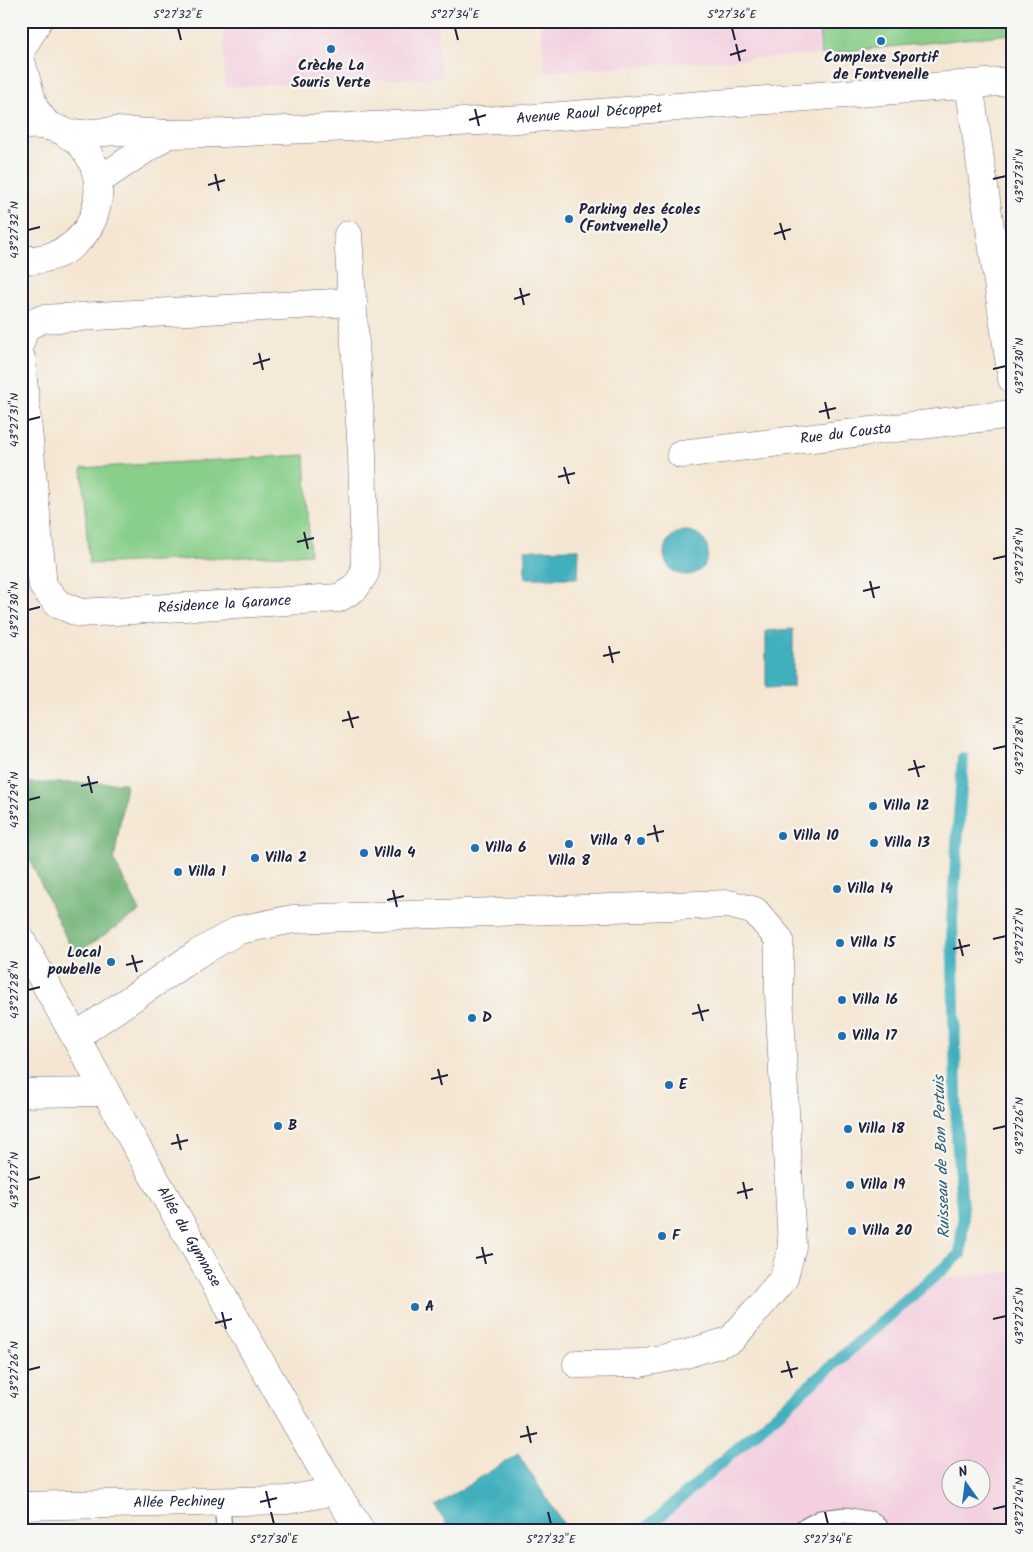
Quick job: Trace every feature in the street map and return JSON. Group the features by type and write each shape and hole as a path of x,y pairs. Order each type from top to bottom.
{"street":[{"path":"21,50 38,21"},
{"path":"21,61 34,108 58,130 82,148 92,164 98,181 98,205 89,227 76,244 58,256 36,261 21,260"},
{"name":"Avenue Raoul Décoppet","path":"21,124 58,130 168,134 522,119 1012,81"},
{"path":"969,84 1012,379"},
{"path":"98,181 168,134"},
{"name":"Résidence la Garance","path":"21,358 43,586 58,604 80,613 339,598 355,588 366,573 348,235"},
{"path":"21,341 24,328 42,319 353,302"},
{"name":"Rue du Cousta","path":"681,454 1012,414"},
{"path":"75,1037 197,954 239,930 293,919 729,904 755,912 779,939 792,1246 784,1278 731,1340 686,1354 640,1363 577,1364"},
{"name":"Allée du Gymnase","path":"21,940 335,1491 361,1531"},
{"path":"21,1093 106,1092"},
{"name":"Allée Pechiney","path":"21,1506 287,1500 335,1491"}],"lane":[{"path":"222,1502 224,1531"},
{"path":"796,1531 820,1518 844,1515 873,1520 884,1531"}],"shaded area":[{"name":"Crèche La Souris Verte","path":"223,21 436,21 441,77 225,87"},
{"path":"540,21 819,21 821,54 545,72"},
{"path":"1012,1271 1012,1531 641,1531 915,1282"}],"green space":[{"name":"Complexe Sportif de Fontvenelle","path":"819,21 1012,21 1012,34 821,54"},
{"path":"305,455 310,554 89,564 82,468"},
{"path":"21,783 126,783 114,861 140,911 74,955 21,841"}],"water":[{"path":"686,531 698,535 704,541 708,553 704,565 698,571 686,575 674,571 668,565 664,553 668,541 674,535"},
{"path":"579,549 578,578 525,578 525,550"},
{"path":"793,629 793,687 766,688 766,631"},
{"path":"518,1454 568,1531 451,1531 435,1506"}],"waterway":[{"name":"Ruisseau de Bon Pertuis","path":"643,1531 960,1254 963,1221 957,1137 952,919 963,758"}],"place":[{"name":"Complexe Sportif de Fontvenelle","path":"881,41"},
{"name":"Crèche La Souris Verte","path":"331,49"},
{"name":"Parking des écoles (Fontvenelle)","path":"569,219"},
{"name":"Villa 12","path":"873,806"},
{"name":"Villa 10","path":"783,836"},
{"name":"Villa 9","path":"641,841"},
{"name":"Villa 13","path":"874,843"},
{"name":"Villa 8","path":"569,844"},
{"name":"Villa 6","path":"475,848"},
{"name":"Villa 4","path":"364,853"},
{"name":"Villa 2","path":"255,858"},
{"name":"Villa 1","path":"178,872"},
{"name":"Villa 14","path":"837,889"},
{"name":"Villa 15","path":"840,943"},
{"name":"Local poubelle","path":"111,962"},
{"name":"Villa 16","path":"842,1000"},
{"name":"D","path":"472,1018"},
{"name":"Villa 17","path":"842,1036"},
{"name":"E","path":"669,1085"},
{"name":"B","path":"278,1126"},
{"name":"Villa 18","path":"848,1129"},
{"name":"Villa 19","path":"850,1185"},
{"name":"Villa 20","path":"852,1231"},
{"name":"F","path":"662,1236"},
{"name":"A","path":"415,1307"}]}
